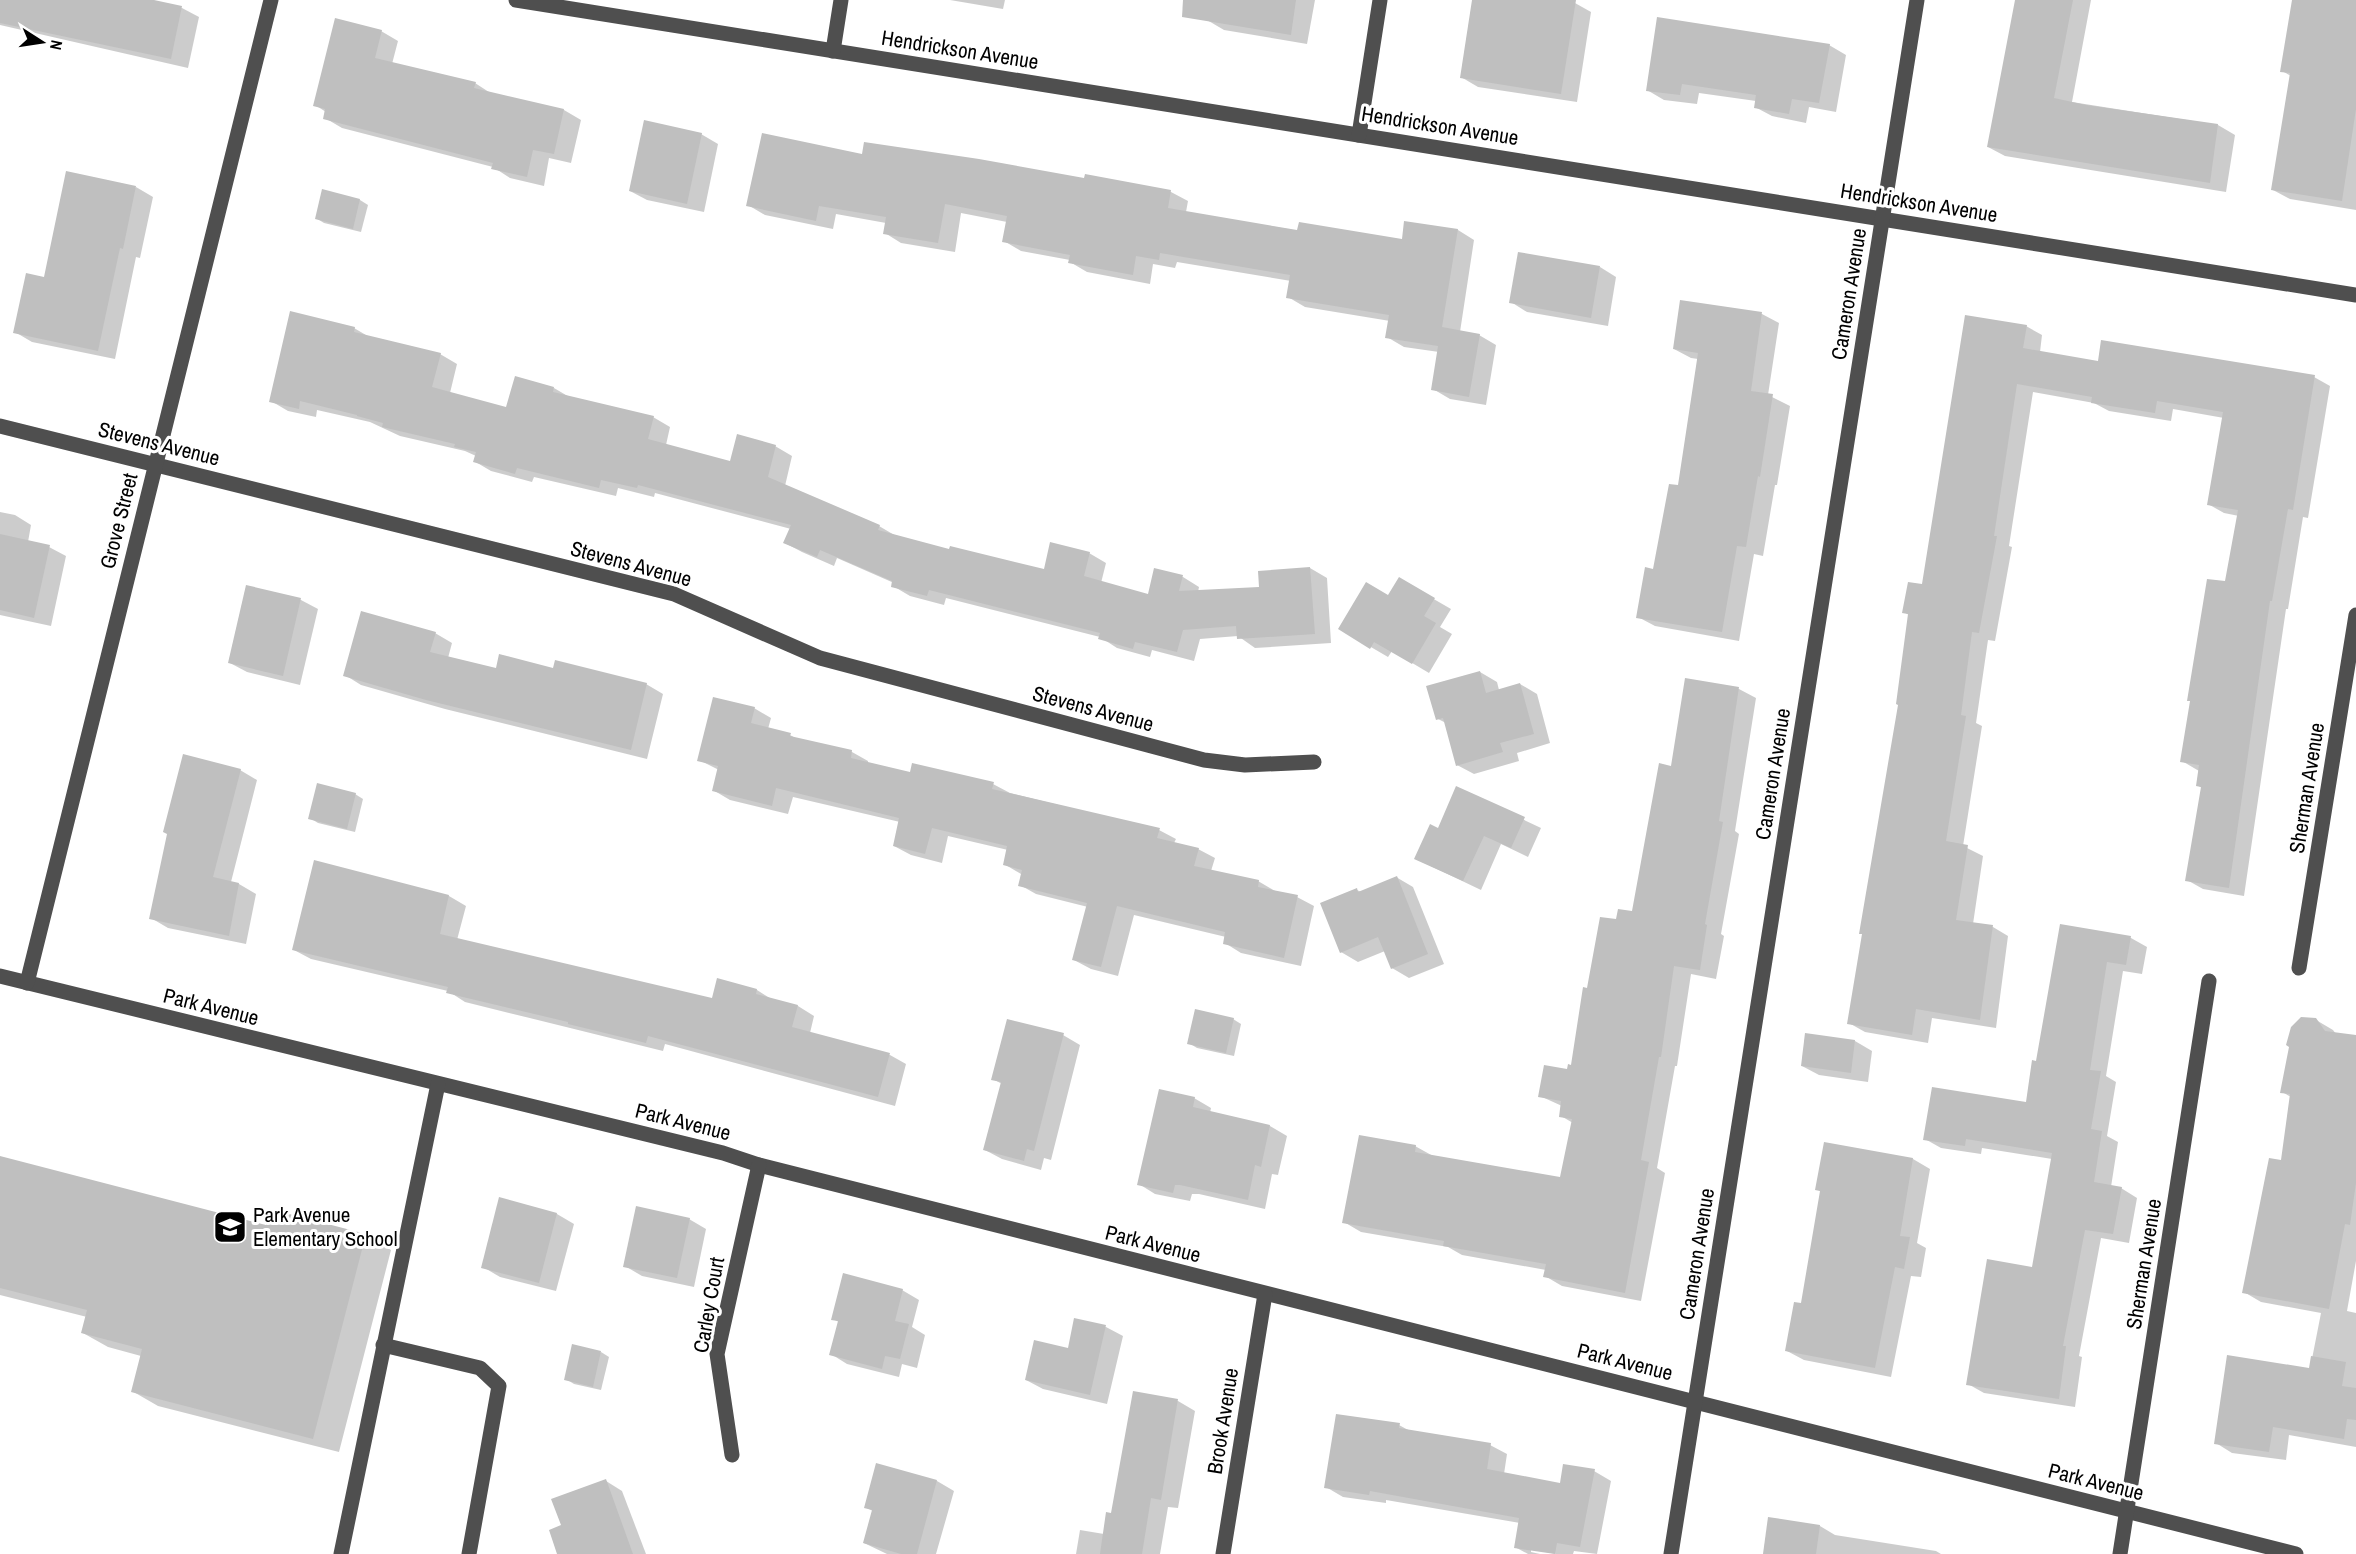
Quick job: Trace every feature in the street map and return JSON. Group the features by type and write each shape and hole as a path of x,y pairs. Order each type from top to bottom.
{"street":[{"name":"Grove Street","path":"27,983 271,0"},
{"name":"Hendrickson Avenue","path":"516,0 2356,295"},
{"path":"833,51 841,0"},
{"path":"1359,135 1380,0"},
{"name":"Cameron Avenue","path":"1671,1554 1917,0"},
{"name":"Stevens Avenue","path":"0,426 674,594 820,658 1204,760 1245,765 1314,762"},
{"name":"Sherman Avenue","path":"2299,968 2356,615"},
{"name":"Park Avenue","path":"0,976 723,1153 759,1165 1265,1294 2296,1554"},
{"name":"Sherman Avenue","path":"2120,1554 2209,981"},
{"path":"341,1554 438,1084"},
{"name":"Carley Court","path":"732,1455 717,1353 759,1165"},
{"name":"Brook Avenue","path":"1223,1554 1265,1294"},
{"path":"383,1345 480,1368 499,1386 469,1554"}],"building":[{"path":"0,0 154,0 182,6 171,59 0,23"},
{"path":"1183,0 1296,0 1291,35 1182,17"},
{"path":"1472,0 1576,0 1561,94 1460,78"},
{"path":"2015,0 2073,0 2054,98 2086,105 2218,124 2210,183 1987,147"},
{"path":"2292,0 2356,0 2356,109 2342,201 2271,190 2290,73 2280,72"},
{"path":"1657,17 1830,44 1819,103 1792,99 1789,114 1754,108 1756,95 1682,84 1680,95 1646,91"},
{"path":"335,18 382,30 375,58 476,82 474,88 564,109 554,154 533,150 527,177 491,169 493,163 323,119 325,109 313,106"},
{"path":"644,120 702,133 687,204 629,191"},
{"path":"762,133 862,154 864,142 1084,178 1085,174 1171,190 1168,208 1297,230 1299,222 1402,239 1404,221 1458,229 1442,327 1480,334 1469,397 1431,390 1438,346 1385,338 1389,315 1286,298 1290,275 1160,253 1159,260 1136,256 1133,275 1068,263 1070,255 1002,242 1007,216 945,204 938,243 883,234 886,217 819,206 816,221 746,206"},
{"path":"66,171 136,186 98,351 13,333 26,273 44,277"},
{"path":"322,189 360,199 353,229 315,219"},
{"path":"1518,252 1600,266 1591,318 1509,303"},
{"path":"1680,300 1762,312 1751,391 1773,394 1746,547 1737,546 1722,632 1636,618 1645,567 1653,569 1669,484 1678,485 1698,353 1673,349"},
{"path":"290,311 355,327 354,332 441,353 432,387 506,407 515,376 554,387 553,392 654,416 648,439 730,461 737,434 776,445 768,477 880,525 878,530 949,549 950,546 1044,569 1050,542 1090,552 1084,576 1148,594 1154,568 1183,575 1179,591 1259,587 1258,571 1310,567 1315,634 1237,639 1236,626 1183,630 1177,652 1135,642 1133,649 1098,639 1100,633 929,590 927,596 891,587 892,581 820,550 817,557 783,543 791,525 638,485 637,488 601,480 599,488 517,468 515,474 473,462 476,452 454,447 455,444 382,427 383,423 357,415 300,401 299,409 269,402"},
{"path":"1965,315 2027,325 2023,348 2098,361 2101,340 2315,375 2293,510 2288,509 2272,601 2270,601 2229,888 2185,881 2201,787 2196,786 2199,765 2180,762 2190,701 2187,701 2207,579 2225,581 2238,510 2207,505 2223,412 2157,401 2155,413 2091,403 2092,397 2017,384 1994,536 1997,536 1979,633 1972,632 1961,715 1966,716 1946,841 1968,845 1956,920 1993,925 1980,1020 1916,1009 1912,1035 1847,1024 1862,934 1859,934 1898,705 1896,704 1908,614 1902,613 1908,582 1922,584"},
{"path":"0,534 50,545 34,618 0,610"},
{"path":"1399,577 1435,598 1424,616 1436,623 1412,664 1374,642 1370,649 1338,629 1366,582 1388,595"},
{"path":"246,585 301,598 283,676 228,663"},
{"path":"361,611 436,632 430,652 496,668 499,654 553,668 555,660 647,683 631,750 426,700 343,676"},
{"path":"1480,671 1486,693 1520,683 1534,734 1500,743 1503,752 1456,766 1443,718 1436,720 1426,686"},
{"path":"1685,678 1739,687 1719,821 1723,822 1705,924 1707,925 1700,970 1674,966 1661,1057 1659,1057 1641,1160 1649,1162 1625,1293 1543,1277 1546,1264 1443,1246 1444,1241 1342,1223 1359,1135 1416,1145 1415,1152 1560,1177 1572,1119 1559,1117 1561,1101 1538,1097 1544,1065 1567,1069 1568,1064 1571,1065 1583,987 1587,988 1600,917 1616,919 1618,909 1632,911 1659,763 1671,766"},
{"path":"713,697 755,707 751,723 791,733 790,736 852,750 851,758 910,772 912,763 994,782 992,789 1160,828 1157,838 1199,848 1194,866 1259,880 1258,887 1298,895 1284,958 1223,944 1225,932 1117,906 1101,967 1072,960 1087,903 1018,886 1022,870 1003,865 1007,846 932,828 925,854 893,846 899,818 776,788 772,806 712,791 718,766 697,761"},
{"path":"183,754 241,769 213,877 239,883 229,936 149,919 167,834 163,832"},
{"path":"317,783 356,793 347,829 308,819"},
{"path":"1456,786 1525,817 1511,848 1484,836 1463,881 1414,859 1430,824 1438,828"},
{"path":"314,860 449,895 440,934 712,998 717,978 757,989 756,994 798,1005 792,1027 890,1053 878,1097 648,1036 646,1043 568,1024 568,1022 446,993 448,987 292,950"},
{"path":"1397,876 1428,954 1391,969 1378,937 1340,953 1320,903 1357,888 1358,892"},
{"path":"2060,924 2131,936 2126,965 2107,962 2090,1070 2101,1071 2091,1129 2102,1131 2094,1182 2122,1187 2113,1234 2085,1230 2063,1346 2066,1346 2059,1399 1966,1385 1987,1259 2032,1267 2052,1153 1966,1139 1965,1146 1923,1140 1932,1087 2026,1102 2032,1060 2036,1061"},
{"path":"1195,1009 1234,1018 1226,1053 1187,1044"},
{"path":"2301,1017 2316,1018 2325,1031 2356,1035 2356,1183 2350,1225 2345,1224 2329,1309 2242,1293 2269,1158 2281,1160 2290,1094 2280,1093 2289,1047 2286,1045 2291,1027"},
{"path":"1007,1019 1064,1033 1034,1151 1027,1149 1024,1161 983,1150 1001,1082 991,1080"},
{"path":"1805,1033 1855,1040 1851,1073 1801,1066"},
{"path":"1159,1089 1195,1097 1193,1107 1270,1125 1261,1167 1255,1165 1248,1200 1180,1185 1175,1185 1173,1193 1137,1185"},
{"path":"1824,1142 1913,1158 1900,1236 1910,1237 1904,1269 1895,1267 1875,1368 1785,1351 1794,1302 1801,1303 1820,1191 1815,1190"},
{"path":"0,1156 266,1225 270,1209 366,1234 313,1439 131,1392 142,1349 81,1333 87,1310 0,1288"},
{"path":"499,1197 557,1213 539,1283 481,1268"},
{"path":"636,1206 690,1218 677,1278 623,1267"},
{"path":"843,1273 903,1289 895,1321 909,1324 900,1359 885,1356 882,1369 829,1355 838,1321 831,1320"},
{"path":"1074,1318 1106,1325 1090,1395 1025,1380 1034,1340 1068,1348"},
{"path":"572,1344 601,1351 593,1387 564,1380"},
{"path":"2227,1355 2309,1368 2311,1356 2346,1362 2342,1386 2356,1388 2356,1420 2347,1419 2344,1439 2273,1427 2269,1452 2214,1444"},
{"path":"1133,1391 1178,1399 1161,1500 1151,1498 1142,1554 1100,1554 1106,1512 1111,1513"},
{"path":"1336,1414 1400,1423 1399,1428 1491,1443 1487,1469 1560,1483 1563,1464 1595,1469 1580,1547 1557,1543 1555,1554 1514,1548 1519,1518 1370,1491 1369,1495 1324,1488"},
{"path":"876,1463 937,1480 917,1554 901,1554 863,1543 872,1510 864,1508"},
{"path":"606,1479 633,1554 557,1554 549,1530 561,1525 551,1499"},
{"path":"1768,1517 1820,1525 1816,1554 1763,1554"}],"place":[{"name":"Park Avenue Elementary School","path":"230,1227"}]}
